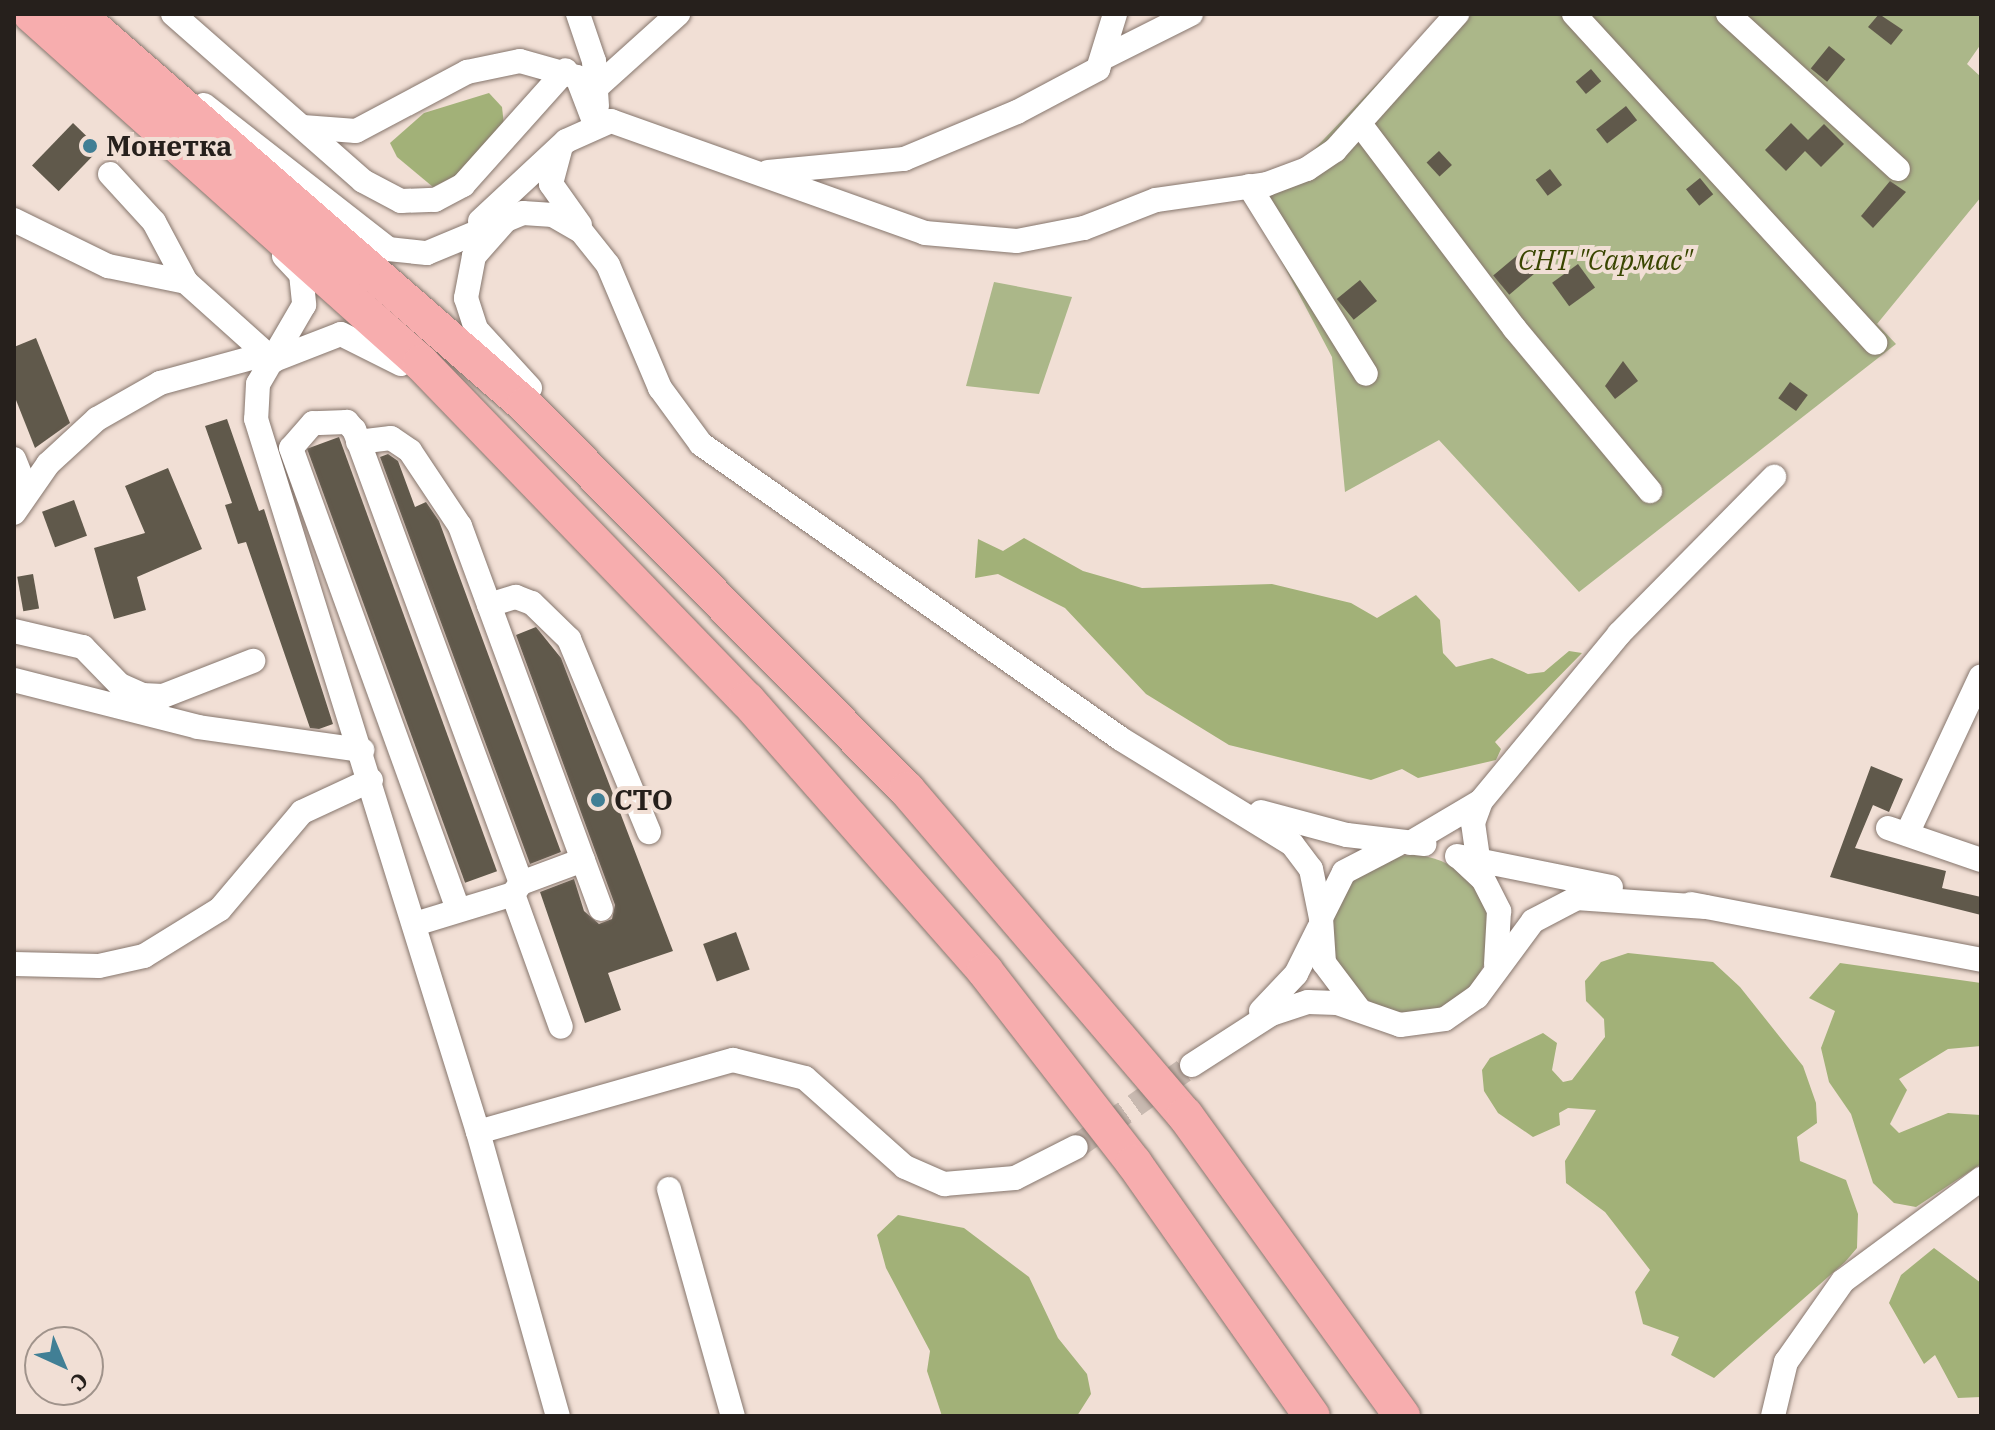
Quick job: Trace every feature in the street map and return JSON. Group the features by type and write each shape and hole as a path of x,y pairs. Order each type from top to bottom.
{"highway":[{"path":"31,14 134,83 525,405 732,607 907,790 1133,1050 1402,1416"},
{"path":"77,14 134,83 421,363 694,642 985,971 1134,1163 1312,1416"}],"street":[{"path":"173,14 368,184 401,201 426,202 474,176 566,70"},
{"path":"578,14 598,86 595,124"},
{"path":"598,86 678,14"},
{"path":"1107,56 1115,14"},
{"path":"761,172 930,151 1083,81 1107,56 1191,14"},
{"path":"464,236 566,141 595,124 630,124 925,233 976,242 1084,228 1156,200 1249,186 1307,169 1360,124 1457,14"},
{"path":"1574,14 1875,343"},
{"path":"1728,14 1898,169"},
{"path":"303,127 366,128 467,72 498,63 566,70 590,95 595,124"},
{"path":"134,83 237,129 369,240 411,255 523,213 553,215 593,242"},
{"path":"134,83 160,141 301,274 302,316 270,358 258,384 256,419 415,924 478,1132 558,1416"},
{"path":"1360,124 1515,329 1650,491"},
{"path":"566,141 553,161 551,184 593,242 660,388 701,444 1121,739 1214,794 1300,852 1320,922 1330,976 1373,1017"},
{"path":"110,174 154,222 186,282 270,358"},
{"path":"1249,186 1366,374"},
{"path":"523,213 503,222 474,256 466,298 476,329 679,537 732,607"},
{"path":"14,220 108,266 186,282"},
{"path":"14,513 48,464 97,419 160,383 270,358 327,336 372,344 427,387 625,589 694,642"},
{"path":"458,910 291,448 300,430 336,420 347,422 358,442 517,888 561,1027"},
{"path":"358,442 391,438 410,451 460,526 601,909"},
{"path":"14,513 17,473 48,464"},
{"path":"1489,981 1501,927 1472,865 1473,823 1481,801 1619,634 1774,477"},
{"path":"489,605 516,597 532,603 569,639 649,832"},
{"path":"14,631 83,647 120,685 142,695 185,690 253,661"},
{"path":"1981,676 1897,831 1981,860"},
{"path":"14,680 198,727 362,750"},
{"path":"14,964 99,966 144,956 220,909 302,812 371,780"},
{"path":"1214,794 1309,827 1404,844 1472,865 1981,960"},
{"path":"1233,1037 1289,983 1344,872 1404,844 1481,801"},
{"path":"415,924 517,888 583,860"},
{"path":"1192,1065 1233,1037 1308,1002 1373,1017 1430,1023 1464,1008 1489,981 1521,934 1564,902 1601,896 1705,907"},
{"path":"478,1132 733,1060 805,1078 905,1167 944,1184 1015,1178 1076,1147"},
{"path":"1773,1416 1786,1362 1843,1281 1981,1179"},
{"path":"669,1189 733,1416"}],"green space":[{"name":"СНТ \"Сармас\"","path":"1444,14 1981,14 1981,44 1967,64 1981,77 1981,197 1877,324 1896,344 1579,592 1439,440 1345,492 1332,357 1255,211"},
{"path":"489,93 502,107 504,125 463,172 433,187 397,157 390,143 424,113"},
{"path":"994,282 1072,297 1039,394 966,386"},
{"path":"1024,538 1083,571 1142,588 1272,584 1351,603 1377,618 1416,595 1440,620 1443,653 1456,667 1492,658 1528,674 1544,672 1569,651 1582,653 1495,742 1501,749 1496,760 1418,778 1402,769 1371,780 1229,745 1146,694 1065,608 998,574 975,578 978,539 1003,551"},
{"path":"1411,855 1441,861 1467,878 1484,904 1490,934 1484,964 1467,990 1441,1007 1411,1013 1381,1007 1355,990 1338,964 1332,934 1338,904 1355,878 1381,861"},
{"path":"1628,953 1713,962 1740,987 1803,1066 1816,1103 1817,1123 1797,1137 1800,1161 1846,1180 1858,1214 1857,1248 1845,1262 1714,1378 1671,1355 1679,1337 1643,1324 1635,1292 1650,1270 1605,1212 1566,1183 1565,1161 1596,1110 1568,1108 1559,1113 1560,1125 1533,1137 1498,1113 1484,1091 1482,1070 1490,1058 1543,1033 1557,1043 1552,1070 1563,1082 1572,1080 1605,1037 1604,1019 1586,1001 1585,981 1601,962"},
{"path":"1840,963 1981,983 1981,1046 1948,1049 1899,1079 1907,1090 1890,1124 1899,1133 1948,1113 1981,1115 1981,1164 1916,1207 1894,1203 1873,1183 1851,1114 1829,1082 1821,1048 1835,1011 1809,998"},
{"path":"898,1215 964,1228 1029,1277 1058,1338 1087,1374 1091,1394 1077,1416 942,1416 927,1371 930,1351 886,1268 877,1235"},
{"path":"1934,1248 1981,1283 1981,1397 1958,1398 1935,1355 1924,1364 1889,1303 1901,1275"}],"building":[{"path":"1879,14 1903,30 1891,45 1868,27"},
{"path":"1829,46 1845,59 1827,82 1811,69"},
{"path":"1591,69 1601,81 1586,94 1576,82"},
{"path":"1626,106 1637,120 1607,144 1596,129"},
{"path":"73,123 100,149 59,191 32,165"},
{"path":"1791,123 1808,140 1824,124 1844,144 1821,167 1805,151 1786,171 1765,150"},
{"path":"1439,151 1452,165 1440,176 1427,163"},
{"path":"1550,169 1562,185 1548,196 1536,180"},
{"path":"1700,178 1713,194 1699,206 1686,189"},
{"path":"1890,181 1906,192 1873,228 1861,216"},
{"path":"1520,253 1536,272 1509,295 1493,275"},
{"path":"1578,264 1595,287 1569,306 1552,283"},
{"path":"1360,280 1377,301 1354,320 1337,299"},
{"path":"36,338 70,423 35,448 14,395 14,347"},
{"path":"1623,361 1638,381 1615,399 1605,386"},
{"path":"1790,382 1808,395 1796,411 1778,398"},
{"path":"227,419 259,511 264,509 333,724 319,729 310,728 246,542 238,544 225,505 232,503 205,426"},
{"path":"339,437 497,871 465,883 307,449"},
{"path":"388,454 398,461 415,507 426,502 439,521 561,852 530,864 380,457"},
{"path":"168,468 202,549 137,577 146,610 114,619 94,548 145,533 125,486"},
{"path":"74,500 87,536 55,547 42,512"},
{"path":"33,574 39,608 23,611 17,577"},
{"path":"536,627 561,658 673,951 608,973 621,1010 585,1023 540,892 574,879 584,911 599,924 612,919 615,905 516,635"},
{"path":"1871,766 1903,779 1889,812 1873,805 1855,848 1946,871 1942,888 1981,897 1981,915 1830,877"},
{"path":"736,932 750,970 717,982 703,944"}],"tunnel":[{"path":"1076,1147 1192,1065"}],"place":[{"name":"Монетка","path":"90,146"},
{"name":"СТО","path":"598,800"}]}
